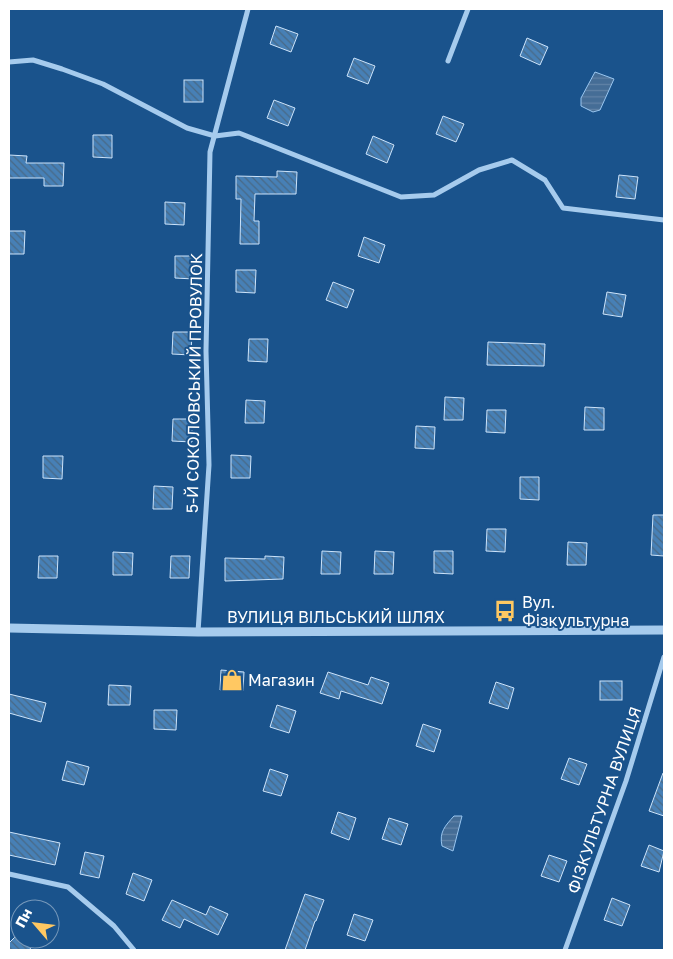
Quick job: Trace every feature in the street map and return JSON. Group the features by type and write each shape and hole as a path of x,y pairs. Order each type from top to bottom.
{"street":[{"name":"5-Й СОКОЛОВСЬКИЙ ПРОВУЛОК","path":"198,632 209,465 206,351 210,152 222,101 248,9"},
{"path":"448,61 468,9"},
{"path":"9,62 33,60 62,68 103,84 187,128 215,136 239,133 400,197 434,195 479,170 512,160 544,180 563,208 664,220"},
{"name":"ВУЛИЦЯ ВІЛЬСЬКИЙ ШЛЯХ","path":"9,628 198,632 664,630"},
{"name":"ФІЗКУЛЬТУРНА ВУЛИЦЯ","path":"566,950 626,781 664,657"},
{"path":"9,874 68,887 114,926 134,950"}],"water":[{"path":"595,72 614,79 600,110 593,112 581,106 581,98"},
{"path":"454,816 462,816 453,851 442,846 441,837 445,826"}],"building":[{"path":"276,26 298,34 291,52 270,44"},
{"path":"527,38 548,47 540,65 520,56"},
{"path":"354,58 375,66 368,84 347,76"},
{"path":"184,80 203,80 203,102 184,102"},
{"path":"274,100 295,108 288,126 267,118"},
{"path":"443,116 464,124 456,142 436,134"},
{"path":"93,135 112,135 112,158 93,157"},
{"path":"373,136 394,145 387,163 366,154"},
{"path":"9,155 27,156 26,163 64,163 63,186 44,186 44,178 9,178"},
{"path":"277,171 297,172 296,194 255,194 254,221 259,221 259,244 240,244 241,199 236,199 236,176 277,177"},
{"path":"619,175 638,177 635,199 616,197"},
{"path":"165,202 185,203 184,225 165,224"},
{"path":"9,231 25,231 24,254 9,254"},
{"path":"364,237 385,245 379,263 358,256"},
{"path":"175,256 194,256 194,279 175,278"},
{"path":"236,270 256,270 255,293 236,292"},
{"path":"333,282 354,290 347,308 326,300"},
{"path":"607,292 626,295 622,317 603,314"},
{"path":"173,332 192,332 191,355 172,354"},
{"path":"249,339 268,339 267,362 248,361"},
{"path":"488,342 545,344 544,366 487,365"},
{"path":"445,397 464,398 463,420 444,420"},
{"path":"246,400 265,401 264,423 245,423"},
{"path":"585,407 604,408 604,430 584,430"},
{"path":"487,410 506,410 505,433 486,432"},
{"path":"173,419 192,419 192,442 172,441"},
{"path":"416,426 435,427 434,449 415,448"},
{"path":"231,455 251,456 250,478 231,478"},
{"path":"43,456 63,456 62,479 43,478"},
{"path":"520,477 539,477 539,500 520,499"},
{"path":"154,486 173,487 172,509 153,509"},
{"path":"653,515 664,515 664,556 651,555"},
{"path":"487,529 506,529 505,552 486,551"},
{"path":"568,542 587,543 586,565 567,565"},
{"path":"322,551 341,552 340,574 321,574"},
{"path":"375,551 394,552 393,574 374,574"},
{"path":"434,551 453,551 453,574 434,573"},
{"path":"113,552 133,553 132,575 113,575"},
{"path":"39,556 58,556 57,578 38,578"},
{"path":"171,556 190,556 189,578 170,578"},
{"path":"265,556 284,557 283,579 225,581 225,558 265,559"},
{"path":"221,670 244,672 243,691 220,690"},
{"path":"328,672 368,685 371,677 389,683 382,704 341,691 339,699 320,693"},
{"path":"600,681 622,681 622,700 600,700"},
{"path":"496,682 514,688 508,709 489,703"},
{"path":"109,685 131,686 130,705 108,705"},
{"path":"9,694 46,703 41,722 9,713"},
{"path":"277,705 296,711 289,733 270,727"},
{"path":"154,710 177,710 176,730 154,729"},
{"path":"423,724 441,730 434,752 416,746"},
{"path":"569,758 587,764 579,785 561,779"},
{"path":"67,761 89,767 84,785 62,780"},
{"path":"270,769 288,775 281,796 263,791"},
{"path":"664,773 664,816 649,811"},
{"path":"338,812 356,818 349,840 331,833"},
{"path":"389,818 408,824 401,845 382,839"},
{"path":"9,832 60,843 55,865 9,855"},
{"path":"649,845 664,851 659,872 641,866"},
{"path":"85,852 104,856 99,878 80,874"},
{"path":"549,855 567,861 559,882 541,876"},
{"path":"133,873 152,880 144,901 126,894"},
{"path":"305,894 324,900 305,950 285,950"},
{"path":"612,898 630,905 622,926 604,920"},
{"path":"172,900 206,915 210,906 228,914 218,935 184,919 180,928 162,920"},
{"path":"354,914 373,920 365,941 347,935"},
{"path":"9,943 10,949 32,950 9,950"}],"place":[{"name":"Вул. Фізкультурна","path":"505,611"},
{"name":"Магазин","path":"232,680"}]}
